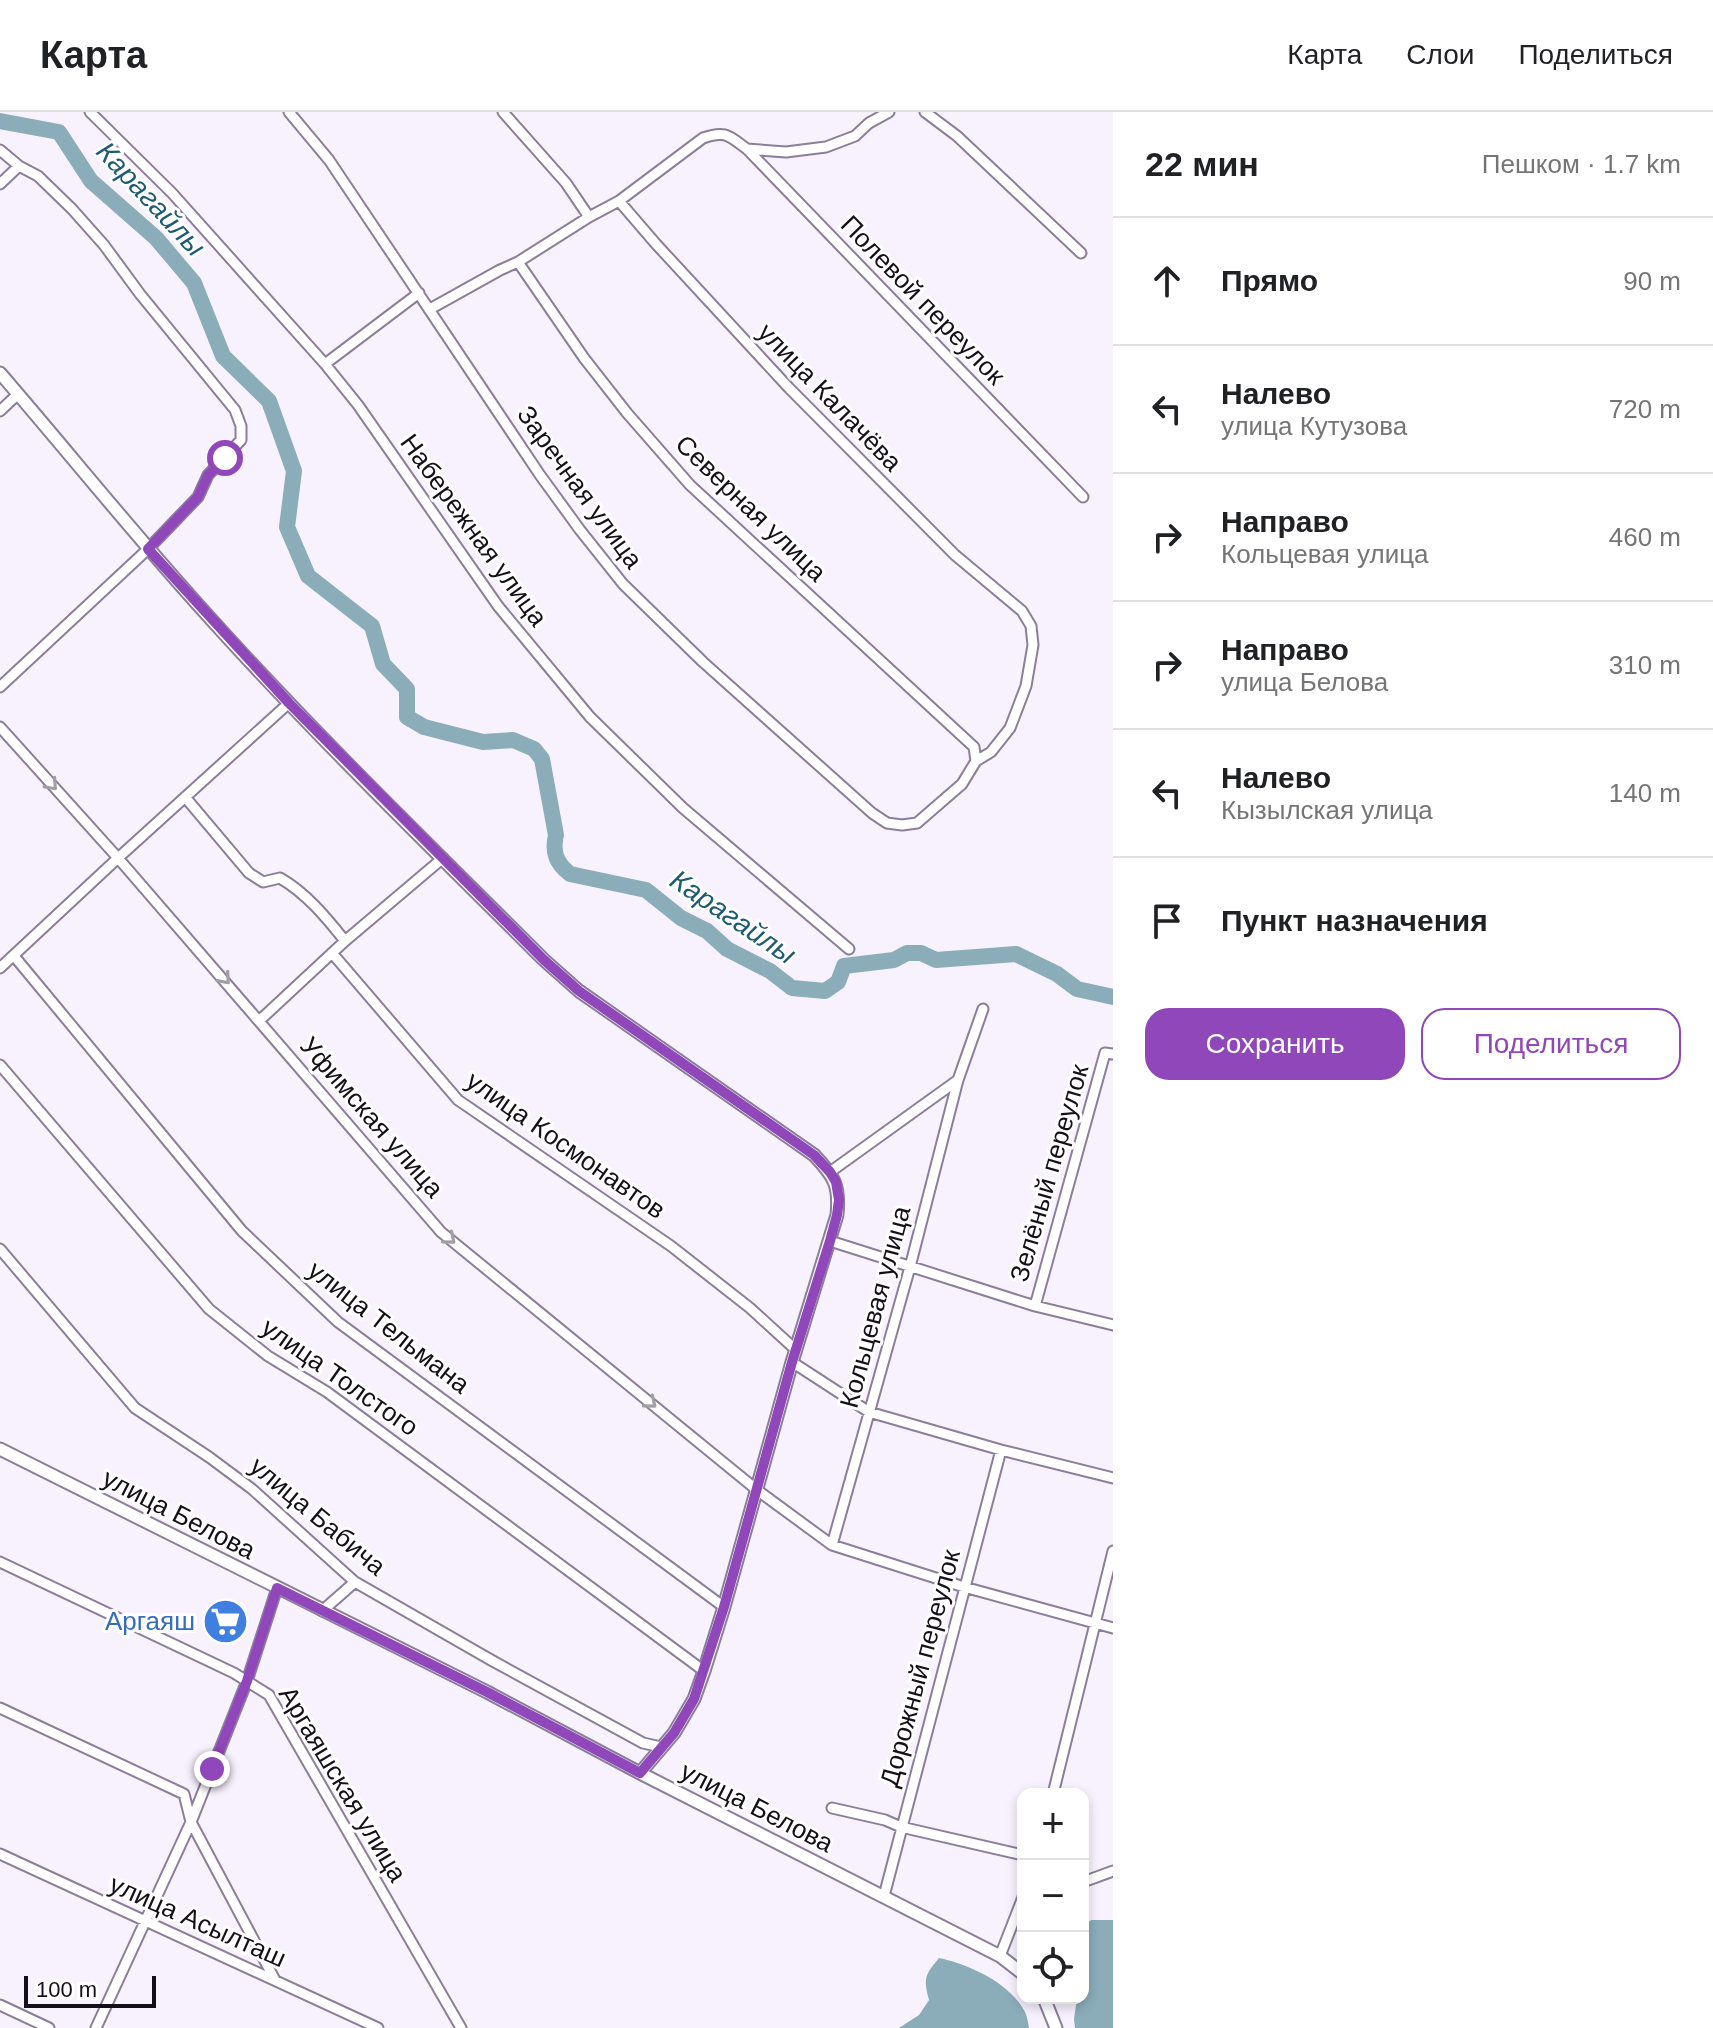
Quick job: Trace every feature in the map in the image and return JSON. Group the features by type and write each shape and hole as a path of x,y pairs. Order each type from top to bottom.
{"main road":[{"path":"0,373 148,549 289,703 544,960 579,991 814,1155 836,1182 839,1200 830,1241 704,1671 694,1699 674,1733 640,1773"},
{"name":"улица Белова","path":"0,1449 487,1692 1000,1956 1017,1968"},
{"path":"1046,2004 1056,2028"}],"street":[{"name":"Набережная улица","path":"90,112 172,193 325,364 358,405 498,606 590,717 683,808 849,949"},
{"name":"Заречная улица","path":"289,112 329,160 540,475 623,584 703,662 887,823 917,823 962,784 976,761"},
{"path":"503,112 566,183 589,217"},
{"path":"747,149 786,152 826,147 855,136 869,123 889,112"},
{"path":"925,112 957,136 1081,253"},
{"name":"Полевой переулок","path":"619,201 703,138 716,133 729,136 747,149 1083,497"},
{"path":"0,150 19,166 38,176 104,245 235,410 241,426 241,440 208,475 198,497 148,549 0,687"},
{"path":"0,184 19,166"},
{"path":"430,309 518,262 619,201"},
{"name":"улица Калачёва","path":"619,201 789,388 955,555 1022,611 1031,626 1033,645 1026,686 1010,728 991,752 976,761"},
{"name":"Северная улица","path":"518,262 584,358 690,485 974,747 976,761"},
{"path":"325,364 419,293"},
{"path":"0,411 18,394"},
{"path":"0,968 289,703"},
{"name":"Уфимская улица","path":"0,727 260,1020 441,1232 757,1490 832,1545 964,1587 1113,1628"},
{"path":"185,797 249,873 263,882 280,878 291,884 321,912 345,941"},
{"path":"260,1020 345,941 443,858"},
{"name":"улица Космонавтов","path":"332,953 458,1100 671,1246 750,1308 794,1356 869,1412 1113,1478"},
{"name":"улица Тельмана","path":"14,956 242,1231 338,1322 724,1607"},
{"name":"Кольцевая улица","path":"832,1545 910,1267 958,1080 983,1009"},
{"name":"Зелёный переулок","path":"1035,1306 1109,1054"},
{"name":"улица Толстого","path":"0,1065 209,1309 268,1356 327,1392 704,1671"},
{"path":"830,1172 958,1080"},
{"path":"830,1241 1035,1306 1113,1325"},
{"name":"улица Бабича","path":"0,1249 135,1408 252,1489 355,1582 643,1743 661,1747"},
{"name":"Дорожный переулок","path":"884,1896 1001,1450"},
{"path":"1054,1788 1113,1551"},
{"name":"Аргаяшская улица","path":"0,1562 234,1673 269,1695 461,2028"},
{"path":"322,1611 355,1582"},
{"path":"96,2028 191,1822 247,1681 277,1588"},
{"path":"0,1708 184,1794 191,1822 275,1980"},
{"path":"832,1808 1017,1854"},
{"name":"улица Асылташ","path":"0,1854 378,2028"},
{"path":"1089,1880 1113,1871"},
{"path":"1000,1956 1017,1913"},
{"path":"0,2005 49,2028"}],"water":[{"path":"1113,1920 1113,2028 1075,2028 1076,2004 1089,2004 1089,1921"},
{"path":"939,1958 974,1970 998,1983 1024,2010 1029,2028 899,2028 919,2015 929,2000 926,1977"}],"waterway":[{"name":"Карагайлы","path":"0,121 59,132 91,181 156,238 194,283 223,356 269,401 294,471 287,527 308,576 372,626 383,664 407,689 407,717 424,727 483,742 513,740 534,749 542,759 556,835 556,857 570,874 646,890 681,918 707,931 727,949 770,971 792,988 825,991 838,982 844,966 894,960 907,953 921,953 936,960 1016,954 1057,974 1077,989 1113,997"}],"place":[{"name":"Аргаяш","path":"226,1621"}],"route":[{"path":"212,1769 247,1681 277,1588 487,1692 640,1773 674,1733 694,1699 704,1671 792,1362 830,1241 839,1200 836,1182 814,1155 579,991 544,960 289,703 148,549 198,497 208,475 225,458"}]}
